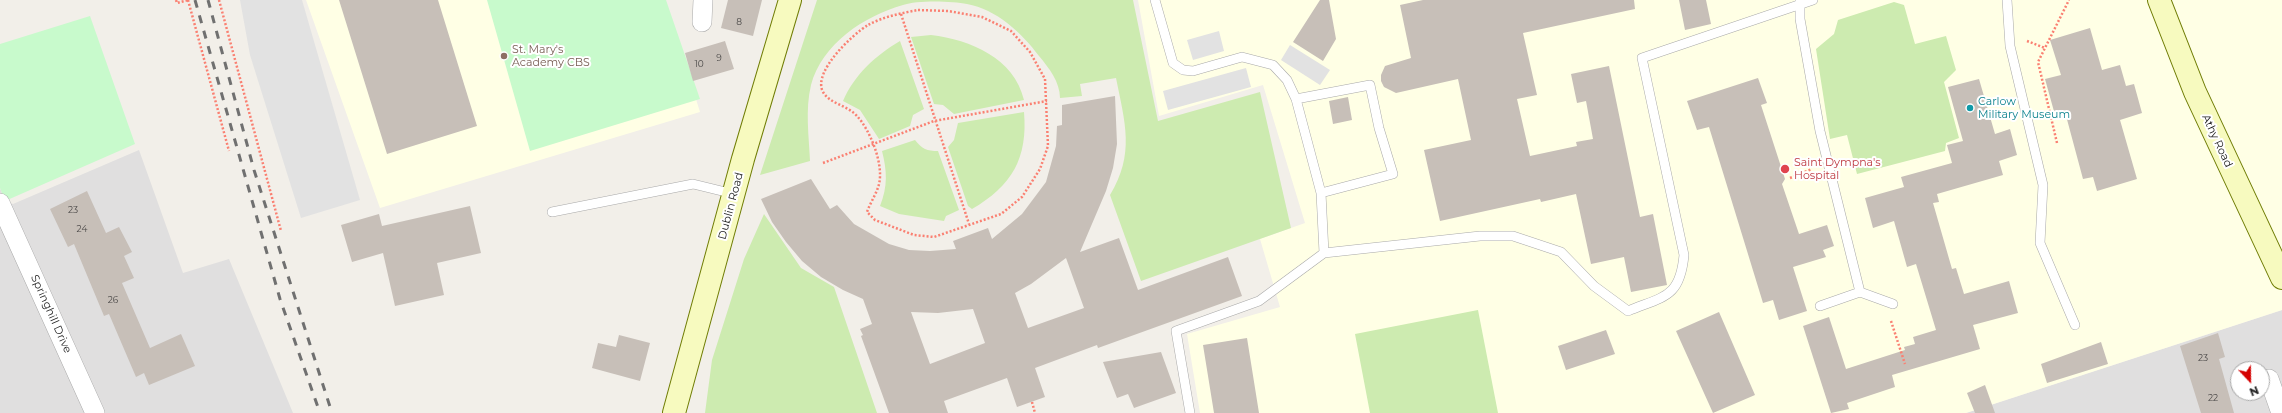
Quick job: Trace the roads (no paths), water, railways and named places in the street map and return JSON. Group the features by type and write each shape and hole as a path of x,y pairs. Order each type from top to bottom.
{"main road":[{"name":"Dublin Road","path":"674,413 734,194 790,0"},
{"name":"Athy Road","path":"2159,0 2195,92 2282,278"}],"street":[{"path":"702,22 703,0"},
{"name":"Springhill Drive","path":"2,212 95,413"},
{"path":"2270,382 2282,413"}],"lane":[{"path":"1155,0 1173,63 1183,70 1193,71 1242,57 1273,65 1287,80 1296,99 1320,193 1324,253"},
{"path":"1190,413 1176,331 1259,301 1324,253 1480,236 1514,236 1561,252 1594,286 1628,311 1655,300 1674,290 1682,275 1684,255 1642,58 1800,3 1813,0"},
{"path":"2007,0 2010,46 2043,185 2040,243 2075,325"},
{"path":"1800,3 1800,19 1827,163 1860,292"},
{"path":"1296,99 1370,85 1379,128 1393,174 1320,193"},
{"path":"552,212 693,184 734,194"},
{"path":"1820,306 1860,292 1889,303"}],"railway":[{"path":"195,0 280,299 320,413"},
{"path":"208,0 254,170 332,413"}],"place":[{"name":"St. Mary's Academy CBS","path":"504,56"},
{"name":"Carlow Military Museum","path":"1970,108"},
{"name":"Saint Dympna's Hospital","path":"1785,169"}]}
